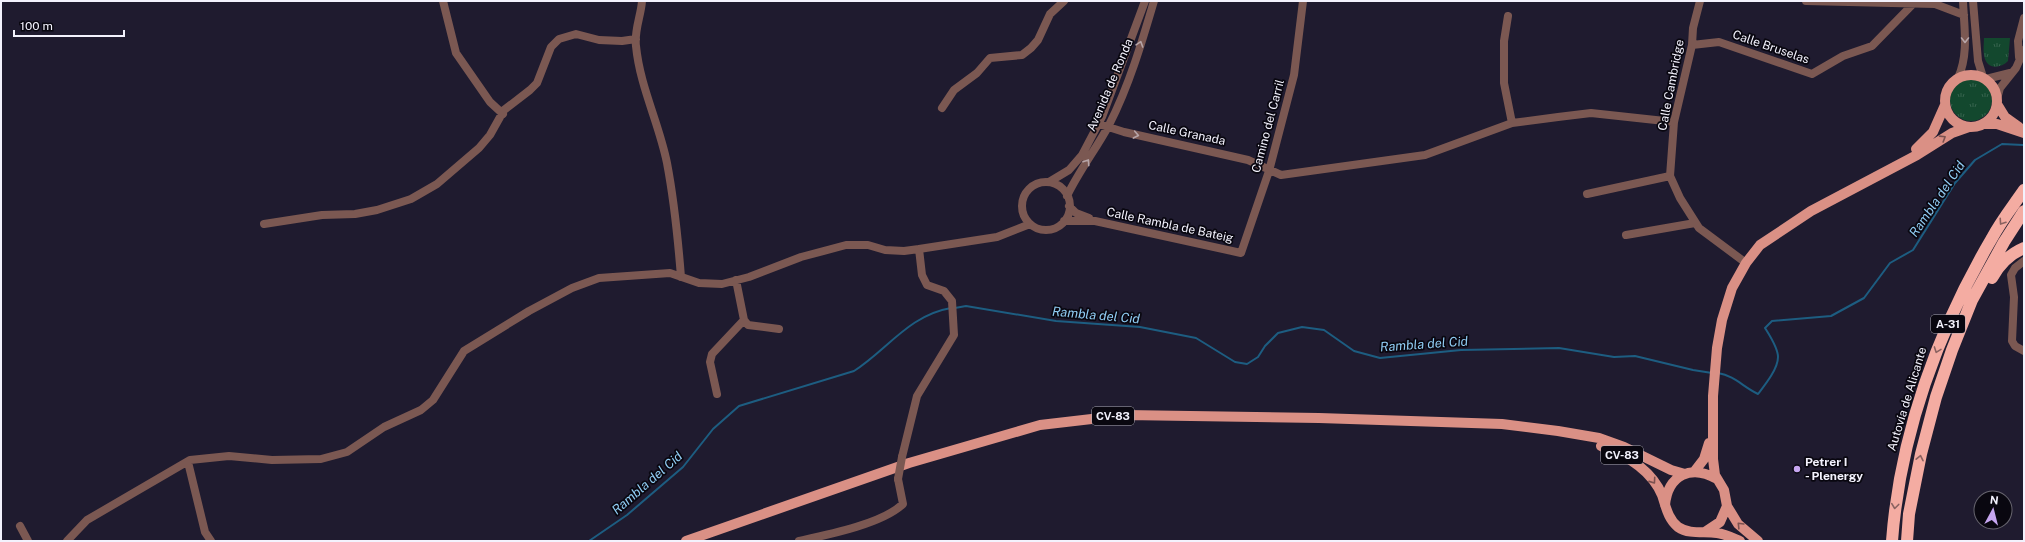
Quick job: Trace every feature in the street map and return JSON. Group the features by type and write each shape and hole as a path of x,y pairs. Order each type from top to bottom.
{"highway":[{"name":"Autovía de Alicante","path":"1892,541 1901,471 1922,392 1938,346 1955,306 1992,237 2024,190"},
{"name":"A-31","path":"1907,541 1909,514 1930,418 1952,350 1966,320 1975,295 2004,242 2024,211"},
{"path":"1966,320 1994,274 2013,253 2024,248"}],"main road":[{"path":"1897,164 1925,142 1934,132 1945,106 1947,90 1958,78 1970,75 1984,78 1992,85 1997,102 2005,117 2024,132"},
{"path":"1982,124 1992,116 1997,102"},
{"path":"1945,106 1953,120 1969,127"},
{"path":"1758,541 1738,524 1727,506 1724,490 1717,479 1713,460 1712,410 1717,348 1722,320 1732,288 1746,262 1760,245 1784,227 1897,164 1917,155 1952,133 1982,124 1997,124 2024,132"},
{"name":"CV-83","path":"686,541 909,463 1040,425 1126,415 1319,418 1486,423 1558,431 1605,441 1624,447 1671,470 1708,474 1717,479"},
{"path":"1666,505 1666,495 1670,486 1677,479 1689,473 1704,459 1712,429"},
{"name":"CV-83","path":"1558,431 1611,450 1632,460 1648,474 1661,493 1668,514 1679,528 1691,532 1720,533 1740,541"},
{"path":"1705,532 1720,522 1727,506"}],"street":[{"path":"443,1 456,53 490,102 503,114"},
{"path":"642,1 636,28 642,84 667,162 678,238 681,277"},
{"path":"942,108 954,90 977,73 990,58 1022,55 1031,48 1038,40 1050,14 1064,1"},
{"name":"Avenida de Ronda","path":"1049,182 1069,170 1082,155 1099,124 1125,59 1145,1"},
{"name":"Avenida de Ronda","path":"1067,196 1076,178 1108,127 1135,60 1154,1"},
{"name":"Camino del Carril","path":"1241,253 1269,171 1294,76 1303,1"},
{"name":"Calle Cambridge","path":"1700,1 1692,45 1674,122 1670,176 1680,198 1695,222 1705,234 1746,262"},
{"path":"1806,1 1935,4 1964,14"},
{"path":"1958,78 1963,61 1963,1"},
{"path":"1972,1 1978,61 1984,78 2017,65"},
{"name":"Calle Bruselas","path":"1692,45 1719,42 1739,47 1760,57 1802,69 1812,74 1843,56 1872,46 1913,4"},
{"path":"1508,16 1504,41 1504,84 1512,124"},
{"path":"2017,65 2018,41 2024,18"},
{"path":"264,224 377,210 411,199 437,184 479,148 490,135 504,110 537,83 551,47 559,39 576,34 599,40 622,41 636,39"},
{"path":"1997,102 2000,88 2017,65 2024,50"},
{"name":"Calle Granada","path":"1099,124 1248,160 1269,171 1281,175 1425,155 1512,124 1591,113 1674,122"},
{"path":"1587,194 1670,176"},
{"path":"1049,182 1060,187 1067,196 1070,206 1068,214 1064,221 1051,229 1044,230 1030,224 1024,216 1022,206 1024,196 1034,185 1049,182"},
{"name":"Calle Rambla de Bateig","path":"1070,206 1076,213 1095,221 1241,253"},
{"path":"1018,228 1024,216"},
{"name":"Calle Rambla de Bateig","path":"1064,221 1095,221"},
{"path":"1626,235 1695,222"},
{"path":"67,541 87,520 188,462 229,456 272,460 321,459 347,452 384,427 421,410 433,400 464,351 529,311 572,288 599,278 670,273 707,283 722,284 749,277 801,257 846,245 868,245 885,250 904,251 997,237 1009,234 1018,228 1030,224"},
{"path":"799,541 826,536 862,525 896,511 903,504 898,480 917,396 954,335 952,301 944,291 927,285 920,268 919,249"},
{"path":"2024,261 2015,268 2011,275 2014,296 2012,341 2015,346 2024,351"},
{"path":"736,280 744,320 748,325 779,329"},
{"path":"717,394 710,362 712,354 744,320"},
{"path":"188,462 205,532 211,541"},
{"path":"20,526 28,541"}],"green space":[{"path":"1984,38 2010,38 2008,61 2005,64 1994,67 1987,63 1984,53"},
{"path":"1967,79 1975,79 1986,85 1992,96 1992,104 1986,115 1975,121 1967,121 1956,115 1950,104 1950,96 1956,85"}],"waterway":[{"name":"Rambla del Cid","path":"1718,373 1734,379 1758,394 1771,377 1776,367 1778,357 1777,350 1765,328 1772,321 1831,316 1864,298 1890,263 1913,250 1955,183 1975,160 2002,144 2023,145"},
{"name":"Rambla del Cid","path":"955,308 966,306 1056,321 1140,327 1196,338 1235,362 1247,364 1258,357 1265,346 1278,333 1302,327 1324,330 1354,351 1380,358 1461,350 1559,348 1614,357 1635,356 1712,373"},
{"name":"Rambla del Cid","path":"589,541 627,515 683,467 713,429 739,406 854,371 866,363 911,325 936,312 951,308"}],"place":[{"name":"Petrer I - Plenergy","path":"1797,469"}]}
